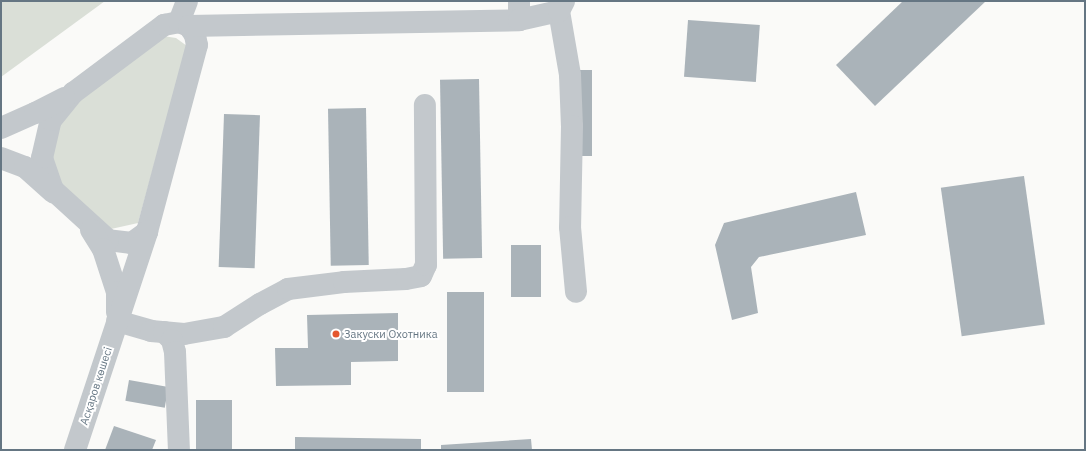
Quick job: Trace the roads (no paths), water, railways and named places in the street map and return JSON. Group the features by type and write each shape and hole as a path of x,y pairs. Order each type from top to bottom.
{"street":[{"path":"184,24 186,1"},
{"path":"1,128 35,114 73,93 164,25 519,11 562,6 570,75 572,126 570,227 576,292"},
{"name":"Асқаров көшесі","path":"75,450 147,232 197,45 195,35 184,24"},
{"path":"73,93 51,120 42,158 53,190 83,219 103,249 117,292 117,321 151,331 184,334 224,327 260,304 288,289 344,282 406,280 421,276 426,265 425,105"},
{"path":"1,158 25,167 108,240 132,243 147,232"},
{"path":"164,332 172,340 175,352 179,450"}],"place":[{"name":"Закуски Охотника","path":"336,334"}]}
